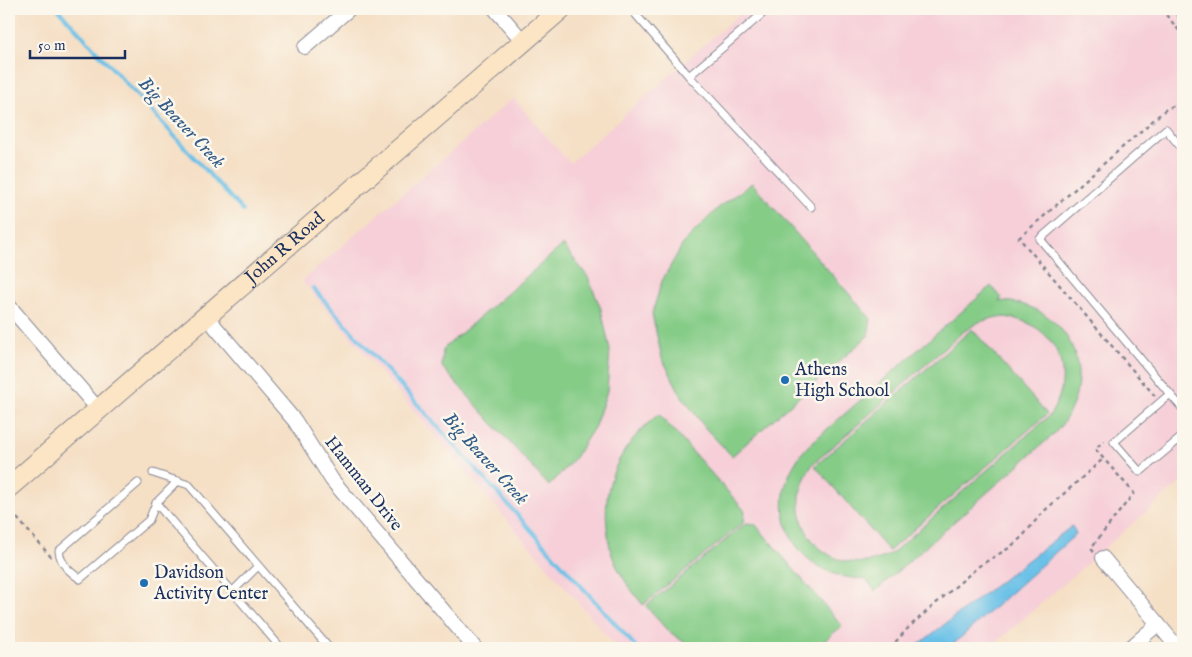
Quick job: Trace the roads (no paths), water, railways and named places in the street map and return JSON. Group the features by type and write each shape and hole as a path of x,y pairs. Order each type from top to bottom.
{"main road":[{"name":"John R Road","path":"9,487 561,9"}],"street":[{"path":"305,47 349,9"},
{"path":"495,9 523,41"},
{"path":"9,306 98,409"},
{"name":"Hamman Drive","path":"206,316 295,421 323,467 344,495 475,648"},
{"path":"1103,558 1178,648"},
{"path":"1130,648 1158,624"}],"lane":[{"path":"630,9 811,207"},
{"path":"690,76 768,9"},
{"path":"1177,9 1183,17"},
{"path":"1183,150 1166,129 1040,240 1183,409"},
{"path":"1170,394 1114,442 1140,472 1183,436"},
{"path":"153,473 189,486 329,648"},
{"path":"138,483 59,551 61,562 71,573 80,579 149,520 156,503 178,481"},
{"path":"156,503 281,648"},
{"path":"232,592 258,566"}],"water":[{"path":"1072,526 1076,534 949,648 914,648"}],"waterway":[{"name":"Big Beaver Creek","path":"58,9 243,211"},
{"name":"Big Beaver Creek","path":"313,288 637,648"}],"place":[{"name":"Athens High School","path":"785,380"},
{"name":"Davidson Activity Center","path":"144,583"}]}
